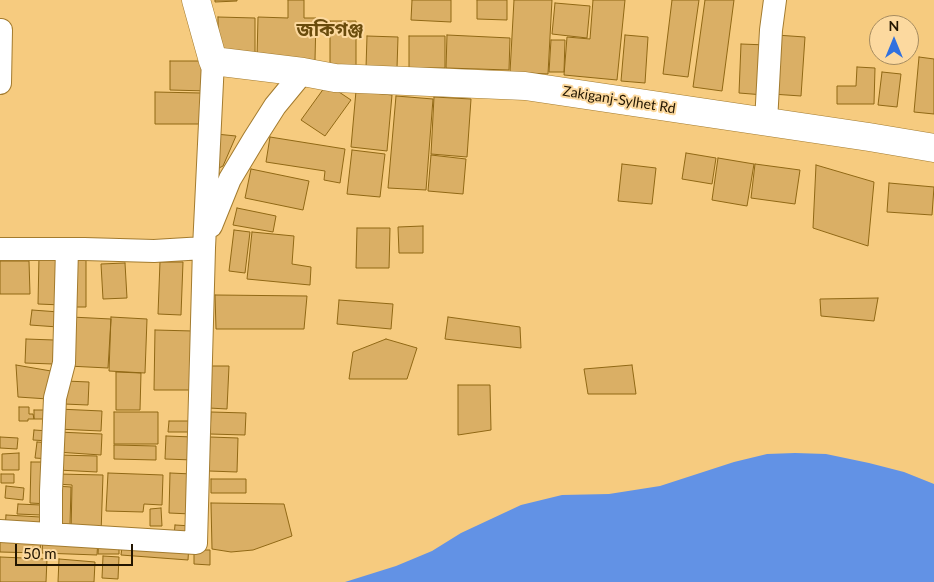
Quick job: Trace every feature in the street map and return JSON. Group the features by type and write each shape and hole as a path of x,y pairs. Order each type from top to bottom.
{"main road":[{"path":"196,0 212,61"},
{"name":"Zakiganj-Sylhet Rd","path":"212,61 303,72 335,78 525,86 934,148"}],"street":[{"path":"766,122 771,30 775,0"},
{"path":"0,83 1,30"},
{"path":"0,531 196,543 204,248 212,61"},
{"path":"204,248 230,179 275,106 303,72"},
{"path":"0,249 67,248 154,251 204,248"},
{"path":"51,534 55,398 64,363 67,248"}],"water":[{"path":"767,454 826,454 869,463 904,472 934,484 934,582 345,582 396,566 432,551 461,533 521,505 562,495 609,494 660,486 734,462"}],"building":[{"path":"215,0 237,0 237,1 215,2"},
{"path":"288,0 304,0 304,18 316,18 315,60 257,58 258,17 288,18"},
{"path":"412,0 451,0 451,22 411,20"},
{"path":"477,0 507,0 507,20 477,19"},
{"path":"514,0 552,0 548,74 510,72"},
{"path":"593,0 625,0 617,80 564,75 567,37 590,39"},
{"path":"672,0 699,0 688,77 663,74"},
{"path":"705,0 734,0 722,91 693,87"},
{"path":"555,3 590,6 587,38 552,34"},
{"path":"218,17 255,18 255,56 218,55"},
{"path":"330,21 356,21 356,68 330,68"},
{"path":"447,35 510,38 509,70 446,68"},
{"path":"625,35 648,37 645,83 621,81"},
{"path":"776,35 805,37 801,96 772,94"},
{"path":"367,36 398,37 397,68 366,68"},
{"path":"409,36 445,36 445,68 409,68"},
{"path":"551,40 565,40 564,72 549,72"},
{"path":"741,44 767,45 764,95 739,93"},
{"path":"919,57 934,59 934,114 914,112"},
{"path":"170,61 208,61 208,91 170,90"},
{"path":"857,67 875,68 874,104 837,104 837,86 856,86"},
{"path":"882,72 901,74 897,107 878,105"},
{"path":"327,84 351,100 325,136 301,120"},
{"path":"356,91 392,95 387,151 351,147"},
{"path":"155,92 201,93 200,124 155,124"},
{"path":"396,96 433,99 426,190 388,188"},
{"path":"434,97 471,99 467,157 431,154"},
{"path":"216,134 236,136 223,166 211,172"},
{"path":"270,137 345,149 340,183 324,180 325,171 266,162"},
{"path":"352,150 385,154 380,197 347,194"},
{"path":"686,153 716,158 712,184 682,179"},
{"path":"431,155 466,159 463,194 428,191"},
{"path":"718,158 754,164 747,206 712,200"},
{"path":"622,164 656,168 652,204 618,201"},
{"path":"755,164 800,170 795,204 751,198"},
{"path":"816,165 874,182 868,246 813,228"},
{"path":"251,169 309,181 303,210 245,198"},
{"path":"889,183 934,187 932,215 887,212"},
{"path":"237,208 276,216 273,232 233,225"},
{"path":"423,226 423,253 399,253 398,227"},
{"path":"357,228 390,228 389,268 356,268"},
{"path":"234,230 250,232 245,273 229,271"},
{"path":"252,232 294,236 292,264 311,267 310,285 247,279"},
{"path":"39,257 63,258 62,305 38,304"},
{"path":"72,260 86,260 86,307 72,307"},
{"path":"0,261 29,261 30,294 0,294"},
{"path":"160,262 183,262 181,315 158,314"},
{"path":"125,263 127,298 103,299 101,264"},
{"path":"215,295 307,296 304,329 216,329"},
{"path":"878,298 874,321 821,316 820,299"},
{"path":"339,300 393,304 391,329 337,324"},
{"path":"32,310 59,312 58,327 30,325"},
{"path":"71,317 111,319 108,368 68,366"},
{"path":"111,317 147,319 145,373 109,371"},
{"path":"448,317 520,327 521,348 445,339"},
{"path":"155,330 193,331 192,390 154,390"},
{"path":"26,339 54,340 53,364 25,363"},
{"path":"386,339 417,348 407,379 349,379 353,352"},
{"path":"16,365 51,371 48,399 18,397"},
{"path":"632,365 636,394 588,394 584,369"},
{"path":"210,366 229,366 227,409 209,408"},
{"path":"116,372 141,373 140,410 116,410"},
{"path":"65,381 89,382 88,405 64,404"},
{"path":"458,385 490,385 491,430 458,435"},
{"path":"19,407 29,407 29,414 33,414 34,419 19,421"},
{"path":"58,409 102,411 101,431 57,429"},
{"path":"34,410 45,410 50,419 34,419"},
{"path":"114,412 158,412 158,444 114,444"},
{"path":"211,412 246,413 245,435 210,434"},
{"path":"169,421 193,421 193,432 168,432"},
{"path":"34,430 49,431 49,441 33,440"},
{"path":"58,432 102,434 101,455 57,452"},
{"path":"166,436 193,437 193,460 165,459"},
{"path":"0,437 18,438 17,449 0,448"},
{"path":"210,437 238,438 237,472 209,471"},
{"path":"37,442 51,443 49,459 35,458"},
{"path":"114,445 156,446 156,460 114,459"},
{"path":"19,453 19,470 2,470 2,454"},
{"path":"58,455 97,456 97,472 58,470"},
{"path":"31,462 50,462 49,504 30,503"},
{"path":"108,473 163,475 162,505 144,504 143,512 106,511"},
{"path":"170,473 192,474 191,514 169,513"},
{"path":"1,474 14,474 14,483 1,483"},
{"path":"57,474 103,475 101,534 71,533 72,485 57,484"},
{"path":"211,479 246,479 246,493 211,493"},
{"path":"6,486 24,488 23,500 5,498"},
{"path":"56,486 71,487 70,525 56,525"},
{"path":"211,503 284,504 292,536 253,550 231,552 212,549"},
{"path":"18,504 41,505 41,515 17,514"},
{"path":"161,508 162,526 150,526 150,509"},
{"path":"6,515 40,517 39,530 5,529"},
{"path":"175,525 192,526 191,538 174,536"},
{"path":"0,535 41,536 40,553 0,552"},
{"path":"43,537 98,539 97,555 42,553"},
{"path":"99,539 119,540 119,554 98,554"},
{"path":"123,539 189,544 188,560 121,555"},
{"path":"194,550 210,550 210,565 194,564"},
{"path":"103,556 119,557 118,579 102,578"},
{"path":"0,557 47,559 46,582 0,582"},
{"path":"59,559 95,562 94,582 58,582"}],"district":[{"name":"জকিগঞ্জ","path":"330,30"}]}
